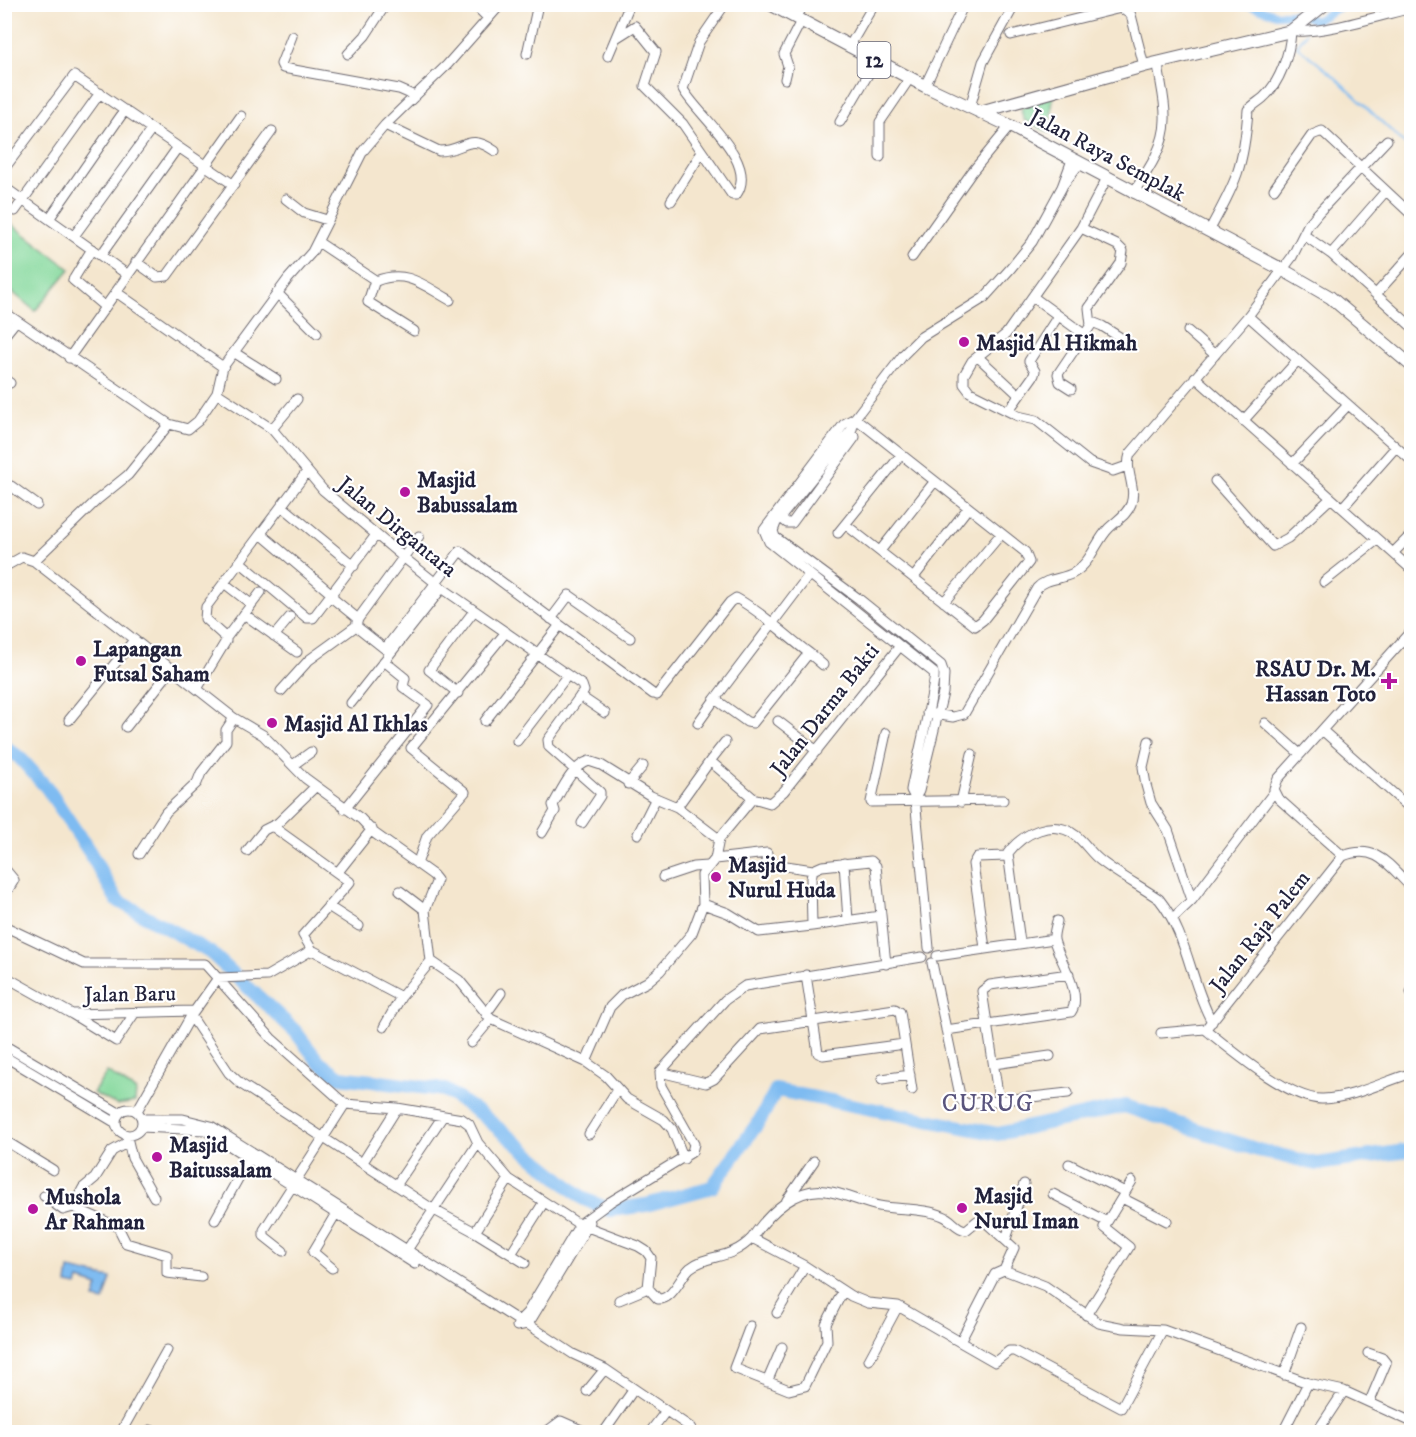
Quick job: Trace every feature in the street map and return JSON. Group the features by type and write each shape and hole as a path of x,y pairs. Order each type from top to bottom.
{"main road":[{"name":"Jalan Raya Semplak","path":"770,4 925,86 1010,126 1133,193 1283,270 1330,297 1412,366"},
{"path":"975,109 1298,29 1321,8"},
{"path":"1010,126 1009,110 1015,100"}],"street":[{"path":"348,54 365,36 386,4"},
{"path":"474,4 488,18"},
{"path":"4,312 169,424 188,429 193,426 217,393 222,367 318,242 363,151 501,4"},
{"path":"527,54 538,4"},
{"path":"608,56 630,4"},
{"path":"616,38 635,26 654,46 656,59 645,86 677,116 732,195 736,195 739,176 733,152 683,89 699,42 725,4"},
{"path":"785,79 789,66 784,54 804,4"},
{"path":"849,47 874,4"},
{"path":"925,86 964,4"},
{"path":"975,109 984,62 1015,4"},
{"path":"1011,35 1121,8 1131,15 1144,66"},
{"path":"1209,231 1232,192 1242,166 1248,110 1264,97 1280,73 1290,41 1298,29 1319,30 1412,8"},
{"path":"292,36 281,64 283,68 399,89 415,96"},
{"path":"840,122 876,61"},
{"path":"1133,193 1153,161 1162,136 1165,120 1158,64"},
{"path":"4,169 74,77 234,185"},
{"path":"880,157 880,122 910,78"},
{"path":"15,211 100,93"},
{"path":"49,219 125,110"},
{"path":"69,358 241,116"},
{"path":"386,125 439,151 478,141 495,151"},
{"path":"912,257 976,167 1010,126"},
{"path":"74,236 152,129"},
{"path":"1274,189 1304,145 1319,130 1327,134 1358,167 1412,215"},
{"path":"136,262 157,277 164,278 272,131"},
{"path":"931,714 960,717 964,714 1037,588 1044,582 1062,578 1078,570 1090,558 1107,530 1125,514 1130,505 1134,484 1127,466 1130,454 1248,316 1283,270 1318,213 1358,167 1387,140"},
{"path":"101,255 178,147"},
{"path":"671,201 702,152"},
{"path":"931,714 944,682 941,665 859,598 776,537 774,528 781,518 787,523 792,523 855,437 849,433 855,417 904,354 921,338 984,298 1032,242 1075,162"},
{"path":"1107,178 1081,228 1006,334 964,371 964,384 970,392 1018,416 1036,420 1090,463 1113,471 1127,466"},
{"path":"4,187 128,275"},
{"path":"1331,254 1385,192"},
{"path":"286,200 304,213 327,220"},
{"path":"1071,389 1060,382 1058,374 1092,322 1089,308 1121,263 1123,251 1116,245 1081,228"},
{"path":"1304,235 1331,254 1412,327"},
{"path":"318,242 376,281"},
{"path":"92,249 74,280 105,307"},
{"path":"1376,294 1412,254"},
{"path":"376,281 395,275 405,276 450,300"},
{"path":"376,281 368,302 414,331"},
{"path":"116,292 222,367"},
{"path":"278,293 317,333"},
{"path":"1033,297 1085,335"},
{"path":"1009,410 1034,375 1035,371 1029,361 1058,316"},
{"path":"1248,316 1412,461"},
{"path":"4,336 16,321"},
{"path":"1092,322 1129,343"},
{"path":"1188,331 1215,355"},
{"path":"235,353 276,379"},
{"path":"978,357 1019,395"},
{"path":"1243,421 1298,360"},
{"path":"1195,377 1412,570"},
{"name":"Jalan Dirgantara","path":"217,393 272,429 306,473 403,557 439,586 567,676"},
{"path":"272,429 297,399"},
{"path":"1292,464 1348,405"},
{"path":"846,525 973,625 978,626 1029,562 1028,555 855,417"},
{"path":"855,417 844,424 764,530 769,542 934,672 936,678 920,791 915,800 929,948"},
{"path":"34,561 97,500 128,475 169,424"},
{"path":"1342,508 1396,447"},
{"path":"838,533 901,455"},
{"path":"226,638 208,623 204,615 206,607 306,473"},
{"path":"880,550 935,481"},
{"path":"1215,481 1273,546 1288,538 1331,498"},
{"path":"4,491 10,486 37,505"},
{"path":"282,506 354,567"},
{"path":"914,577 968,508"},
{"path":"261,534 389,649"},
{"path":"944,602 1001,534"},
{"path":"1393,554 1412,534"},
{"path":"240,562 307,618 315,617 376,535"},
{"path":"281,691 309,660 357,622 419,536"},
{"path":"1324,582 1377,540"},
{"name":"Jalan Dirgantara","path":"439,586 460,551 655,695 733,599 740,600 772,625"},
{"path":"4,567 22,557 34,561 234,718 263,735 316,786 437,880 425,910 431,961 401,997 384,1028"},
{"path":"698,723 809,575"},
{"path":"224,583 251,604"},
{"path":"351,703 384,661 389,649 439,586"},
{"path":"197,688 226,638 261,592"},
{"path":"551,619 569,595 630,638"},
{"path":"852,609 859,598"},
{"path":"458,693 429,670 474,611"},
{"path":"244,614 297,652"},
{"path":"274,636 290,617"},
{"path":"772,625 823,664"},
{"path":"484,721 560,626"},
{"path":"1172,919 1192,900 1275,792 1278,779 1412,630"},
{"path":"417,864 428,836 465,792 411,748 506,632"},
{"path":"69,720 134,640"},
{"name":"Jalan Darma Bakti","path":"718,839 753,798 770,803 779,796 900,646"},
{"path":"715,699 747,722 753,723 809,653"},
{"path":"345,809 428,705 403,687 405,678 384,661"},
{"path":"126,727 171,670"},
{"path":"517,741 567,676 584,688 548,740 549,747 600,792 600,796 582,823"},
{"path":"580,696 605,712"},
{"path":"139,854 166,812 197,783 201,772 226,741 226,730 234,718"},
{"path":"778,721 817,751"},
{"path":"1265,723 1300,754"},
{"path":"1322,730 1412,810"},
{"path":"886,733 871,802 1003,800"},
{"path":"1149,741 1143,767 1151,803 1168,830 1192,900"},
{"path":"677,807 725,742"},
{"path":"293,765 311,752"},
{"path":"961,802 972,754"},
{"path":"542,833 555,811 553,805 576,770 589,761 601,765 628,784 677,807 718,839 715,859"},
{"path":"710,761 753,798"},
{"path":"628,784 643,766"},
{"path":"248,850 264,830 304,800 316,786"},
{"path":"1275,792 1343,856 1359,850 1372,853 1412,888"},
{"path":"638,834 656,798"},
{"path":"272,826 350,882 303,935 312,950 401,997"},
{"path":"1020,942 1007,856 1011,848 1032,832 1050,827 1063,827 1077,836 1102,862 1159,900 1184,941 1208,1026 1269,1078 1319,1100 1335,1098 1412,1073"},
{"path":"338,872 372,829"},
{"path":"586,1062 610,1007 622,995 647,982 670,961 692,933 703,904 702,875 715,859 767,853 766,863 813,870 844,863 868,861 874,864 886,964"},
{"path":"986,948 973,864 977,858 1007,856"},
{"name":"Jalan Raja Palem","path":"1208,1026 1343,856"},
{"path":"844,863 848,920"},
{"path":"663,877 693,867 707,866"},
{"path":"4,868 14,880 4,896"},
{"path":"812,926 811,878 813,870"},
{"path":"400,891 425,910"},
{"path":"703,904 729,913 759,932 880,916"},
{"path":"328,906 359,926"},
{"path":"946,1030 987,1026 1071,1012 1074,1003 1068,974 1054,939 1057,921"},
{"path":"4,926 82,963 200,963 209,967 271,1038 345,1104 454,1116 469,1124 478,1143 509,1179 584,1226 646,1251 651,1258 648,1288 655,1297 664,1299 694,1266 734,1253 752,1238 772,1213 786,1202 814,1191 828,1191 878,1206 942,1215 963,1230 983,1220 1006,1239 1015,1250 1004,1270 995,1274 960,1342"},
{"path":"922,957 926,962 986,948 1054,939"},
{"path":"922,957 924,950 934,949 946,1030 961,1100 967,1104 1068,1093"},
{"path":"220,977 267,976 312,950"},
{"path":"140,1119 203,1122 514,1325 524,1322 584,1226 595,1213 692,1152 693,1144 660,1086 660,1072 725,1000 737,990 806,975 922,957"},
{"path":"431,961 459,980 489,1016 586,1062 606,1076 627,1099 664,1120 672,1129 684,1158"},
{"path":"999,1100 982,991 985,987 1068,974"},
{"path":"806,975 816,1050 820,1054 904,1044"},
{"name":"Jalan Baru","path":"4,976 116,1041 134,1014"},
{"path":"74,1207 83,1188 95,1178 112,1151 137,1132 140,1119 193,1014 220,977"},
{"path":"471,1043 501,993"},
{"path":"660,1072 706,1083 714,1079 756,1031 811,1020 897,1009 912,1090"},
{"name":"Jalan Baru","path":"72,1014 193,1014"},
{"path":"193,1014 229,1073 241,1084 434,1210 525,1263"},
{"path":"1161,1033 1208,1026"},
{"path":"4,1045 118,1118 121,1132 128,1138 132,1158 154,1197"},
{"path":"4,1056 118,1118"},
{"path":"994,1064 1050,1056"},
{"path":"882,1079 910,1075"},
{"path":"589,1134 617,1090"},
{"path":"283,1251 263,1233 345,1104"},
{"path":"118,1118 128,1108 140,1119 205,1130 249,1159 294,1183 335,1215 360,1226"},
{"path":"363,1162 397,1108"},
{"path":"397,1184 443,1116"},
{"path":"4,1140 53,1170"},
{"path":"405,1254 478,1143"},
{"path":"215,1221 249,1159"},
{"path":"786,1202 814,1161"},
{"path":"1069,1164 1167,1221"},
{"path":"475,1232 509,1179"},
{"path":"1086,1315 1129,1247 1105,1229 1132,1181"},
{"path":"1006,1239 1024,1184"},
{"path":"1053,1194 1107,1222"},
{"path":"44,1196 63,1210 74,1207 118,1227 126,1243 167,1255 165,1270 167,1273 201,1276"},
{"path":"511,1254 544,1202"},
{"path":"332,1268 313,1252 335,1215"},
{"path":"752,1238 805,1266 843,1291 868,1303 898,1306 995,1362 1009,1351 1014,1351 1120,1408 1163,1330"},
{"path":"777,1313 805,1266"},
{"path":"1004,1270 1039,1284 1086,1315 1112,1326 1163,1330 1284,1375 1344,1391 1412,1422"},
{"path":"619,1300 648,1288"},
{"path":"750,1326 734,1368 789,1390 801,1389 810,1381 828,1338 826,1324 843,1291"},
{"path":"869,1360 898,1306"},
{"path":"524,1322 573,1354 605,1369 690,1427 693,1432"},
{"path":"1284,1375 1301,1327"},
{"path":"767,1382 782,1347"},
{"path":"121,1432 167,1350"},
{"path":"1368,1353 1382,1358 1386,1364 1370,1401"},
{"path":"587,1390 605,1369"},
{"path":"1283,1432 1308,1383"},
{"path":"604,1432 634,1389"},
{"path":"1317,1432 1344,1391"},
{"path":"650,1432 666,1411"},
{"path":"546,1432 561,1421 586,1432"},
{"path":"147,1432 150,1430 156,1432"}],"green space":[{"path":"1053,96 1050,133 1024,120 1021,110 1025,104"},
{"path":"5,219 70,269 35,311 5,286"},
{"path":"107,1072 136,1091 135,1102 117,1105 93,1093"}],"water":[{"path":"69,1269 111,1278 104,1301 94,1299 98,1286 79,1280 77,1286 67,1284"}],"waterway":[{"path":"1245,4 1276,14 1302,14 1310,4"},
{"path":"1305,16 1315,21 1345,4"},
{"path":"1306,33 1297,46 1336,78 1412,151"},
{"path":"4,746 20,758 47,788 89,851 117,900 211,953 295,1031 318,1061 340,1077 445,1090 482,1115 584,1199 610,1210 646,1205 712,1187 760,1120 776,1090 998,1134 1125,1106 1258,1150 1317,1164 1412,1150"}],"place":[{"name":"Masjid Al Hikmah","path":"964,342"},
{"name":"Masjid Babussalam","path":"405,492"},
{"name":"Lapangan Futsal Saham","path":"81,661"},
{"name":"RSAU Dr. M. Hassan Toto","path":"1389,681"},
{"name":"Masjid Al Ikhlas","path":"272,723"},
{"name":"Masjid Nurul Huda","path":"716,877"},
{"name":"Masjid Baitussalam","path":"157,1157"},
{"name":"Masjid Nurul Iman","path":"962,1208"},
{"name":"Mushola Ar Rahman","path":"33,1209"}],"district":[{"name":"CURUG","path":"988,1103"}]}
